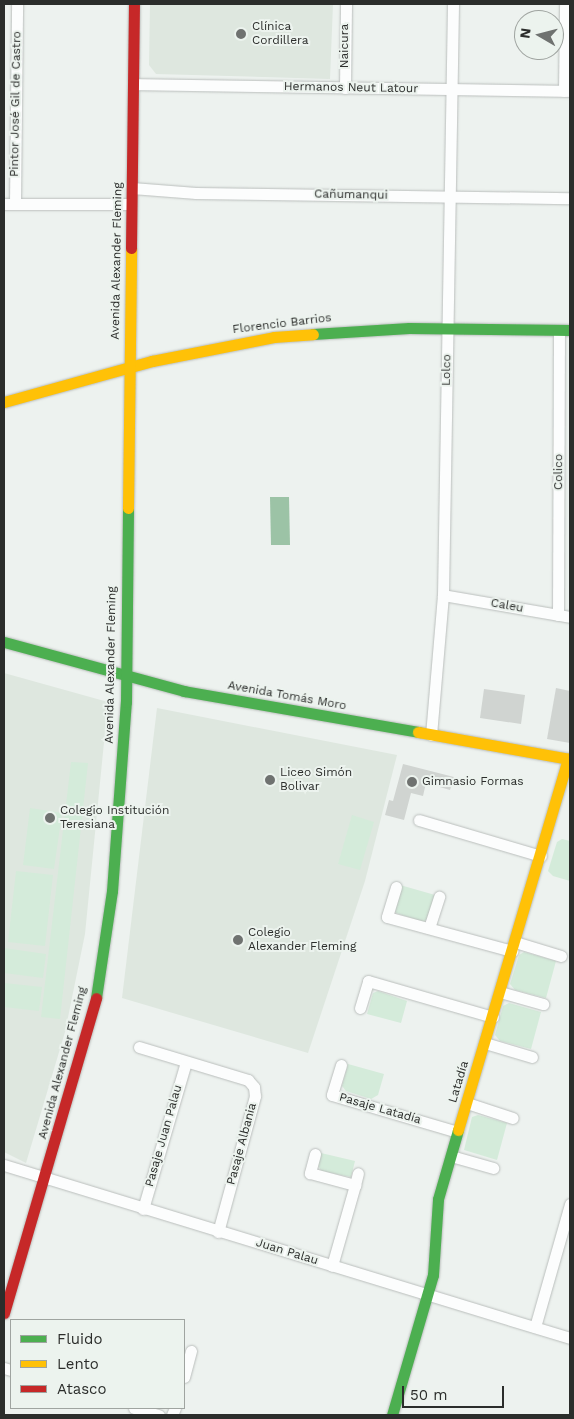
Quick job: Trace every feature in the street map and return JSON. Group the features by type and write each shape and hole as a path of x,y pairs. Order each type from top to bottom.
{"main road":[{"name":"Avenida Alexander Fleming","path":"4,1313 100,980 115,864 125,677 134,4"},
{"name":"Florencio Barrios","path":"4,402 130,367 274,337 448,328 565,330"},
{"name":"Avenida Tomás Moro","path":"4,642 125,677 184,691 569,759"},
{"name":"Latadía","path":"392,1415 428,1295 434,1267 435,1214 569,759"}],"street":[{"name":"Pintor José Gil de Castro","path":"9,204 16,96 17,4"},
{"name":"Naicura","path":"345,88 346,4"},
{"name":"Lolco","path":"431,735 443,596 453,4"},
{"path":"565,4 567,91"},
{"name":"Hermanos Neut Latour","path":"133,84 567,91"},
{"path":"4,96 16,96"},
{"name":"Cañumanqui","path":"132,188 196,193 570,198"},
{"path":"9,204 131,204"},
{"name":"Colico","path":"558,615 565,330"},
{"name":"Caleu","path":"443,596 570,617"},
{"path":"419,820 541,856"},
{"path":"396,887 387,917 429,928 561,956"},
{"path":"429,928 439,897"},
{"path":"360,1008 368,981 493,1017"},
{"path":"500,992 542,1004"},
{"path":"485,1043 532,1057"},
{"name":"Pasaje Albania","path":"139,1047 248,1080 254,1087 255,1096 218,1232"},
{"name":"Pasaje Juan Palau","path":"143,1209 186,1062"},
{"name":"Pasaje Latadía","path":"341,1065 332,1095 458,1132"},
{"path":"467,1103 513,1118"},
{"path":"315,1154 310,1173 355,1185"},
{"path":"451,1156 493,1168"},
{"name":"Juan Palau","path":"4,1165 43,1180 570,1338"},
{"path":"332,1266 358,1173"},
{"path":"535,1327 570,1204"},
{"path":"185,1374 192,1351"},
{"path":"138,1409 159,1415"}],"shaded area":[{"name":"Clínica Cordillera","path":"150,4 333,4 330,79 156,74 149,65"},
{"path":"270,497 289,497 290,545 271,545"},
{"name":"Colegio Institución Teresiana","path":"4,673 108,702 85,934 65,1032 26,1163 4,1152"},
{"path":"157,708 397,755 365,881 308,1053 122,998"},
{"path":"71,762 88,763 60,1019 41,1017"},
{"path":"30,808 62,813 54,869 23,865"},
{"path":"352,815 374,822 360,870 338,864"},
{"path":"562,839 570,841 570,881 553,876 548,871 557,842"},
{"path":"16,871 53,875 45,946 8,942"},
{"path":"400,885 435,895 429,918 423,922 396,913 393,909"},
{"path":"4,948 46,954 43,978 4,973"},
{"path":"524,952 556,961 546,998 515,990 510,984 519,955"},
{"path":"4,983 42,987 39,1011 4,1007"},
{"path":"378,991 407,1001 401,1023 367,1014 373,993"},
{"path":"509,1003 541,1012 531,1049 500,1041 495,1035 503,1006"},
{"path":"348,1064 384,1074 378,1095 371,1099 346,1091 342,1086"},
{"path":"478,1115 507,1123 497,1160 464,1150 472,1117"},
{"path":"321,1153 355,1161 351,1177 321,1171 318,1165"}],"building":[{"path":"556,688 570,691 570,743 547,739"},
{"path":"484,689 525,695 521,724 480,718"},
{"name":"Gimnasio Formas","path":"403,764 454,777 450,790 426,783 423,796 411,793 404,820 385,815 389,800 393,801"}],"traffic: fast":[{"path":"313,334 409,328 570,330"},
{"path":"96,998 112,891 126,702 128,508"},
{"path":"4,642 184,691 418,732"},
{"path":"392,1415 433,1275 438,1199 458,1130"}],"traffic: slow":[{"path":"128,508 131,248"},
{"path":"4,402 152,361 274,337 313,334"},
{"path":"418,732 570,759"},
{"path":"458,1130 568,759"}],"traffic: jam":[{"path":"131,248 134,4"},
{"path":"4,1313 96,998"}],"place":[{"name":"Clínica Cordillera","path":"241,34"},
{"name":"Liceo Simón Bolivar","path":"270,780"},
{"name":"Gimnasio Formas","path":"412,782"},
{"name":"Colegio Institución Teresiana","path":"50,818"},
{"name":"Colegio Alexander Fleming","path":"238,940"}]}
